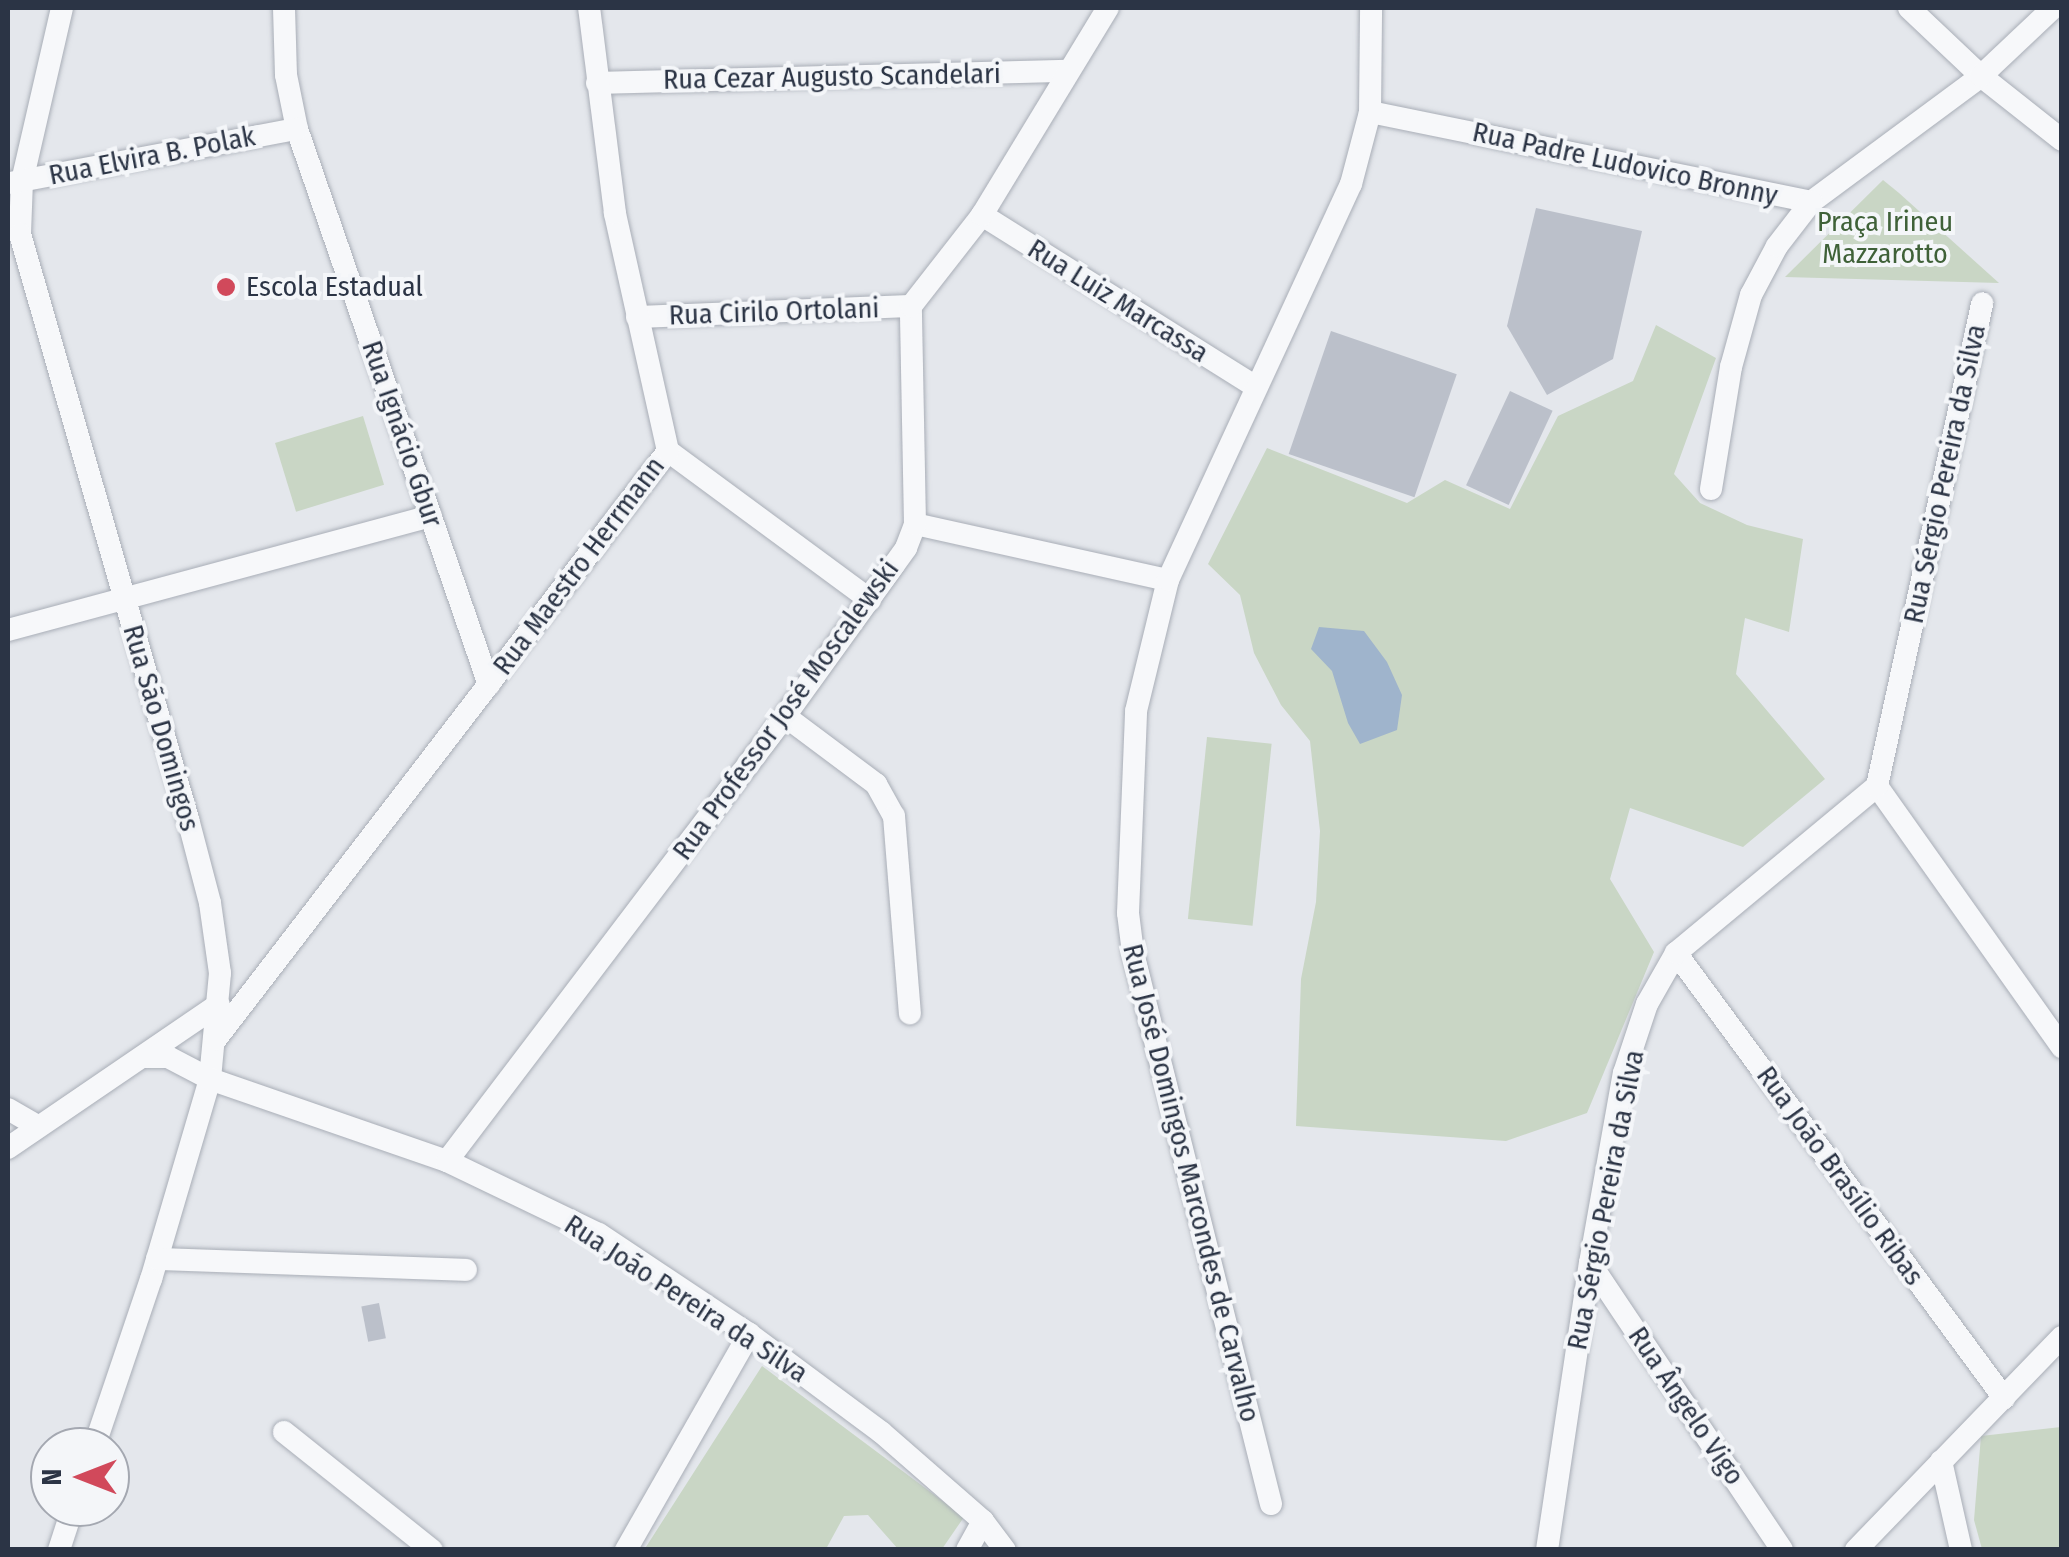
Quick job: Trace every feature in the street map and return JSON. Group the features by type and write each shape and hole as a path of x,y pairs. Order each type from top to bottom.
{"street":[{"name":"Rua São Domingos","path":"62,8 14,182 20,234 192,833 210,903 220,974 210,1079 157,1259 101,1427"},
{"name":"Rua Ignácio Gbur","path":"284,8 286,75 297,129 489,684"},
{"name":"Rua Maestro Herrmann","path":"216,1039 668,452 614,213 589,8"},
{"path":"911,306 982,215 1108,8"},
{"name":"Rua José Domingos Marcondes de Carvalho","path":"1271,1504 1133,953 1128,913 1136,711 1168,580 1351,184 1370,112 1371,8"},
{"path":"1909,8 1982,76 2062,140"},
{"name":"Rua Padre Ludovico Bronny","path":"1370,112 1811,202 1982,76 2053,8"},
{"name":"Rua Cezar Augusto Scandelari","path":"597,83 1067,71"},
{"name":"Rua Elvira B. Polak","path":"14,182 297,129"},
{"path":"1710,488 1731,367 1751,295 1778,246 1811,202"},
{"name":"Rua Luiz Marcassa","path":"982,215 1255,386"},
{"name":"Rua Sérgio Pereira da Silva","path":"1548,1550 1590,1263 1624,1074 1647,1004 1676,953 1878,786 1982,303"},
{"name":"Rua Cirilo Ortolani","path":"637,318 911,306"},
{"name":"Rua Professor José Moscalewski","path":"448,1161 786,716 906,548 916,524 911,306"},
{"path":"668,452 870,600"},
{"path":"8,630 430,516"},
{"path":"916,524 1168,580"},
{"path":"786,716 876,784 894,816 910,1013"},
{"path":"1878,786 2062,1048"},
{"name":"Rua João Brasílio Ribas","path":"1676,953 2004,1398"},
{"path":"220,974 265,979"},
{"path":"8,1148 219,1004"},
{"name":"Rua João Pereira da Silva","path":"145,1057 168,1056 210,1079 448,1161 599,1234 748,1334 880,1432 983,1520 1004,1550"},
{"path":"8,1108 37,1126"},
{"path":"157,1259 466,1270"},
{"name":"Rua Ângelo Vigo","path":"1590,1263 1782,1550"},
{"path":"626,1550 748,1334"},
{"path":"1856,1550 2062,1337"},
{"path":"284,1432 432,1550"},
{"path":"1941,1461 1961,1550"},
{"path":"968,1550 983,1520"}],"green space":[{"name":"Praça Irineu Mazzarotto","path":"1883,180 1899,193 1999,283 1785,277"},
{"path":"1656,325 1716,358 1674,474 1700,503 1747,525 1803,539 1789,632 1745,618 1736,674 1825,779 1743,847 1630,808 1610,879 1654,952 1587,1113 1506,1141 1296,1126 1301,979 1316,902 1320,831 1310,741 1281,705 1254,653 1240,595 1208,564 1267,448 1407,503 1445,480 1510,509 1558,416 1633,381"},
{"path":"363,416 384,485 296,512 275,443"},
{"path":"1207,737 1272,744 1253,926 1188,919"},
{"path":"762,1366 964,1517 942,1549 898,1549 868,1515 844,1516 826,1549 644,1550"},
{"path":"2061,1427 2061,1549 1982,1549 1974,1520 1981,1436"}],"water":[{"path":"1319,627 1364,631 1387,662 1402,695 1397,730 1360,744 1348,723 1332,671 1311,649"}],"building":[{"path":"1536,208 1642,231 1613,359 1547,395 1507,326"},
{"path":"1331,331 1457,374 1414,497 1289,454"},
{"path":"1510,391 1553,411 1509,505 1466,485"},
{"path":"379,1303 386,1338 368,1342 361,1306"}],"place":[{"name":"Escola Estadual","path":"226,287"}]}
